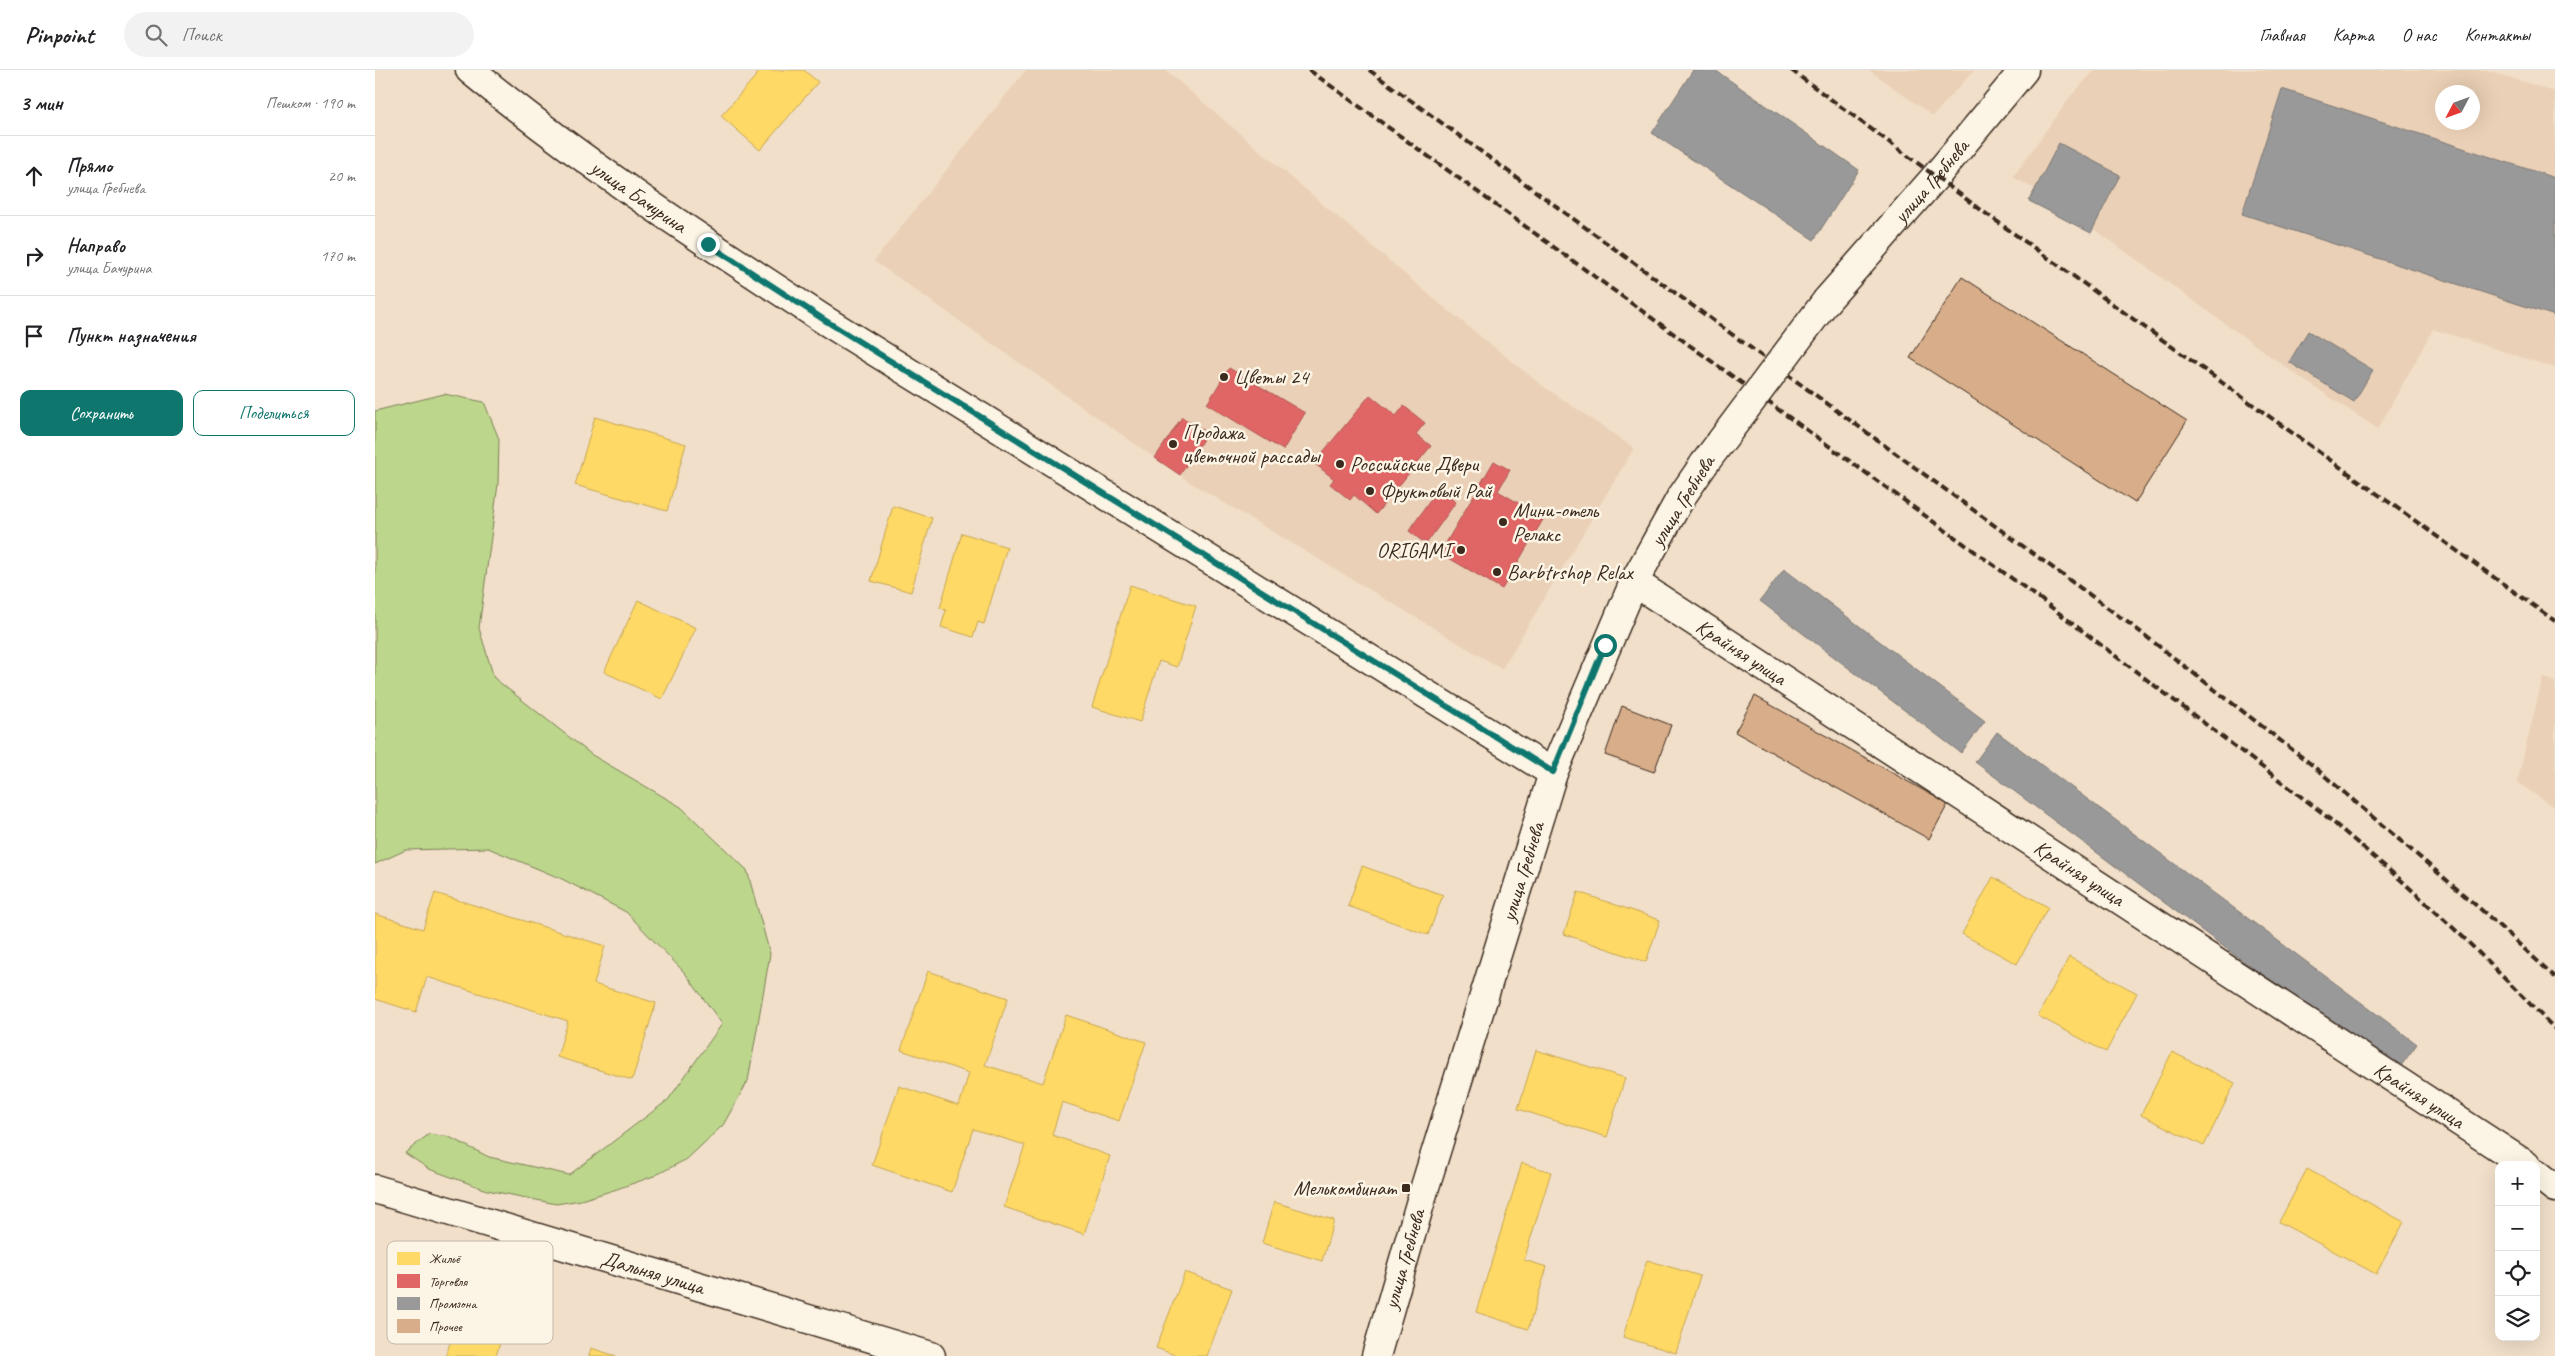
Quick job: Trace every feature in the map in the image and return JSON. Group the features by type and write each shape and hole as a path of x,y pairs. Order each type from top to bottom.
{"street":[{"name":"улица Бачурина","path":"470,70 629,189 708,244 826,321 1553,772"},
{"name":"улица Гребнева","path":"1376,1356 1427,1180 1553,772 1634,582 1675,507 1704,464 1827,300 1937,175 2024,70"},
{"name":"Крайняя улица","path":"1634,582 2520,1161"},
{"path":"2540,1176 2555,1188"},
{"name":"Дальняя улица","path":"375,1189 548,1241"},
{"name":"Дальняя улица","path":"553,1242 931,1356"}],"shaded area":[{"path":"1026,70 1165,70 1439,303 1540,384 1634,448 1502,669 1188,481 874,261"},
{"path":"1869,70 1974,70 1933,116"},
{"path":"2095,70 2487,70 2555,92 2555,368 2433,329 2378,429 2301,378 2048,196 2013,177 2070,97"},
{"path":"2543,677 2555,682 2555,808 2517,782"}],"green space":[{"path":"444,394 484,402 499,439 498,484 479,628 494,678 592,755 681,807 747,870 770,954 748,1081 723,1125 687,1159 654,1176 581,1200 556,1204 487,1190 429,1169 405,1153 429,1134 449,1137 489,1157 569,1175 668,1100 722,1024 685,973 626,912 562,879 488,848 406,850 375,864 375,411"}],"building: Жильё":[{"path":"761,70 804,70 818,82 760,150 721,116"},
{"path":"595,417 686,444 667,511 575,485"},
{"path":"893,506 932,518 911,592 871,581"},
{"path":"962,533 1007,547 984,624 978,622 973,637 941,627 946,610 940,608"},
{"path":"1130,585 1196,606 1177,667 1159,661 1140,722 1092,707"},
{"path":"638,600 696,628 662,699 604,672"},
{"path":"1362,866 1443,895 1428,935 1348,906"},
{"path":"1993,877 2048,907 2017,964 1962,934"},
{"path":"1578,892 1660,920 1646,962 1564,934"},
{"path":"435,893 605,946 594,984 656,1003 632,1080 557,1057 568,1021 427,977 416,1012 375,999 375,914 423,929"},
{"path":"2069,957 2137,993 2106,1052 2038,1016"},
{"path":"928,971 1008,998 985,1065 1043,1083 1066,1015 1146,1042 1119,1121 1062,1102 1052,1135 1110,1156 1084,1234 1004,1207 1025,1145 973,1129 952,1192 872,1165 899,1086 959,1106 969,1073 901,1050"},
{"path":"1536,1050 1625,1078 1607,1137 1518,1109"},
{"path":"2172,1052 2235,1083 2204,1146 2141,1115"},
{"path":"1522,1163 1551,1172 1524,1260 1547,1267 1528,1329 1476,1312"},
{"path":"2307,1169 2404,1222 2376,1274 2279,1222"},
{"path":"1274,1202 1334,1220 1322,1261 1262,1243"},
{"path":"1647,1260 1700,1276 1676,1353 1623,1337"},
{"path":"1185,1272 1232,1289 1207,1356 1178,1356 1156,1348"},
{"path":"450,1344 500,1344 496,1356 446,1356"},
{"path":"591,1348 616,1356 589,1356"}],"building: Торговля":[{"path":"1229,368 1305,413 1283,450 1207,404"},
{"path":"1370,395 1396,416 1404,406 1425,423 1416,434 1431,446 1376,514 1354,495 1350,500 1330,484 1334,479 1314,463"},
{"path":"1182,417 1207,433 1180,475 1155,458"},
{"path":"1494,461 1510,470 1498,491 1544,518 1502,589 1440,553"},
{"path":"1438,489 1456,502 1426,544 1409,531"}],"building: Промзона":[{"path":"1693,70 1715,70 1859,170 1814,240 1652,133"},
{"path":"2282,89 2555,178 2555,316 2242,214"},
{"path":"2059,143 2120,175 2091,233 2029,201"},
{"path":"2308,331 2373,370 2354,402 2289,362"},
{"path":"1784,569 1985,721 1961,753 1760,601"},
{"path":"1997,732 2417,1044 2395,1074 1975,762"}],"building: Прочее":[{"path":"1962,277 2187,421 2135,503 1910,358"},
{"path":"1755,696 1948,804 1929,839 1735,732"},
{"path":"1622,706 1671,725 1654,772 1605,755"}],"railway":[{"path":"1309,70 2039,598 2320,811 2402,881 2463,937 2555,1029"},
{"path":"1369,70 2134,627 2312,765 2485,913 2555,977"},
{"path":"1791,70 1988,215 2555,621"}],"place":[{"name":"Цветы 24","path":"1224,377"},
{"name":"Продажа цветочной рассады","path":"1173,444"},
{"name":"Российские Двери","path":"1340,464"},
{"name":"Фруктовый Рай","path":"1370,491"},
{"name":"Мини-отель Релакс","path":"1503,522"},
{"name":"ORIGAMI","path":"1461,550"},
{"name":"Barbtrshop Relax","path":"1497,572"},
{"name":"Мелькомбинат","path":"1406,1188"}],"route":[{"path":"708,244 826,321 1553,772 1605,645"}]}
